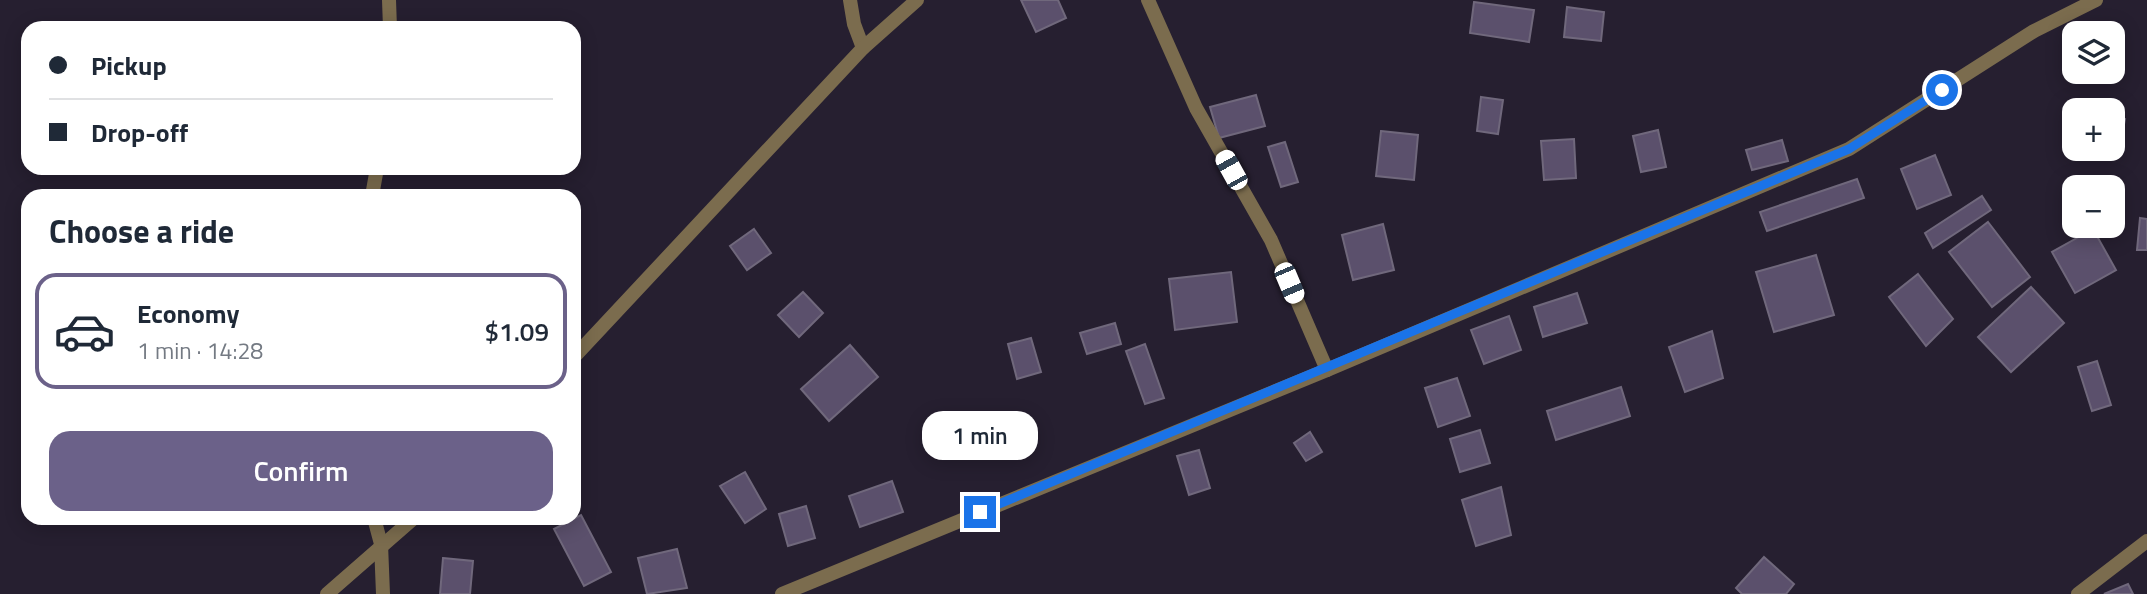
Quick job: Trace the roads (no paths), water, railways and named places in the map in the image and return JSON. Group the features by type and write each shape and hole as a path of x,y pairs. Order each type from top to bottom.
{"street":[{"path":"389,0 390,21"},
{"path":"850,0 854,24 863,48"},
{"path":"581,349 863,48 917,0"},
{"path":"1148,0 1196,108 1271,240 1327,370"},
{"path":"782,594 1327,370 1849,149 2034,31 2096,0"},
{"path":"376,525 381,544 383,594"},
{"path":"327,594 405,525"},
{"path":"2078,594 2147,541"}]}
